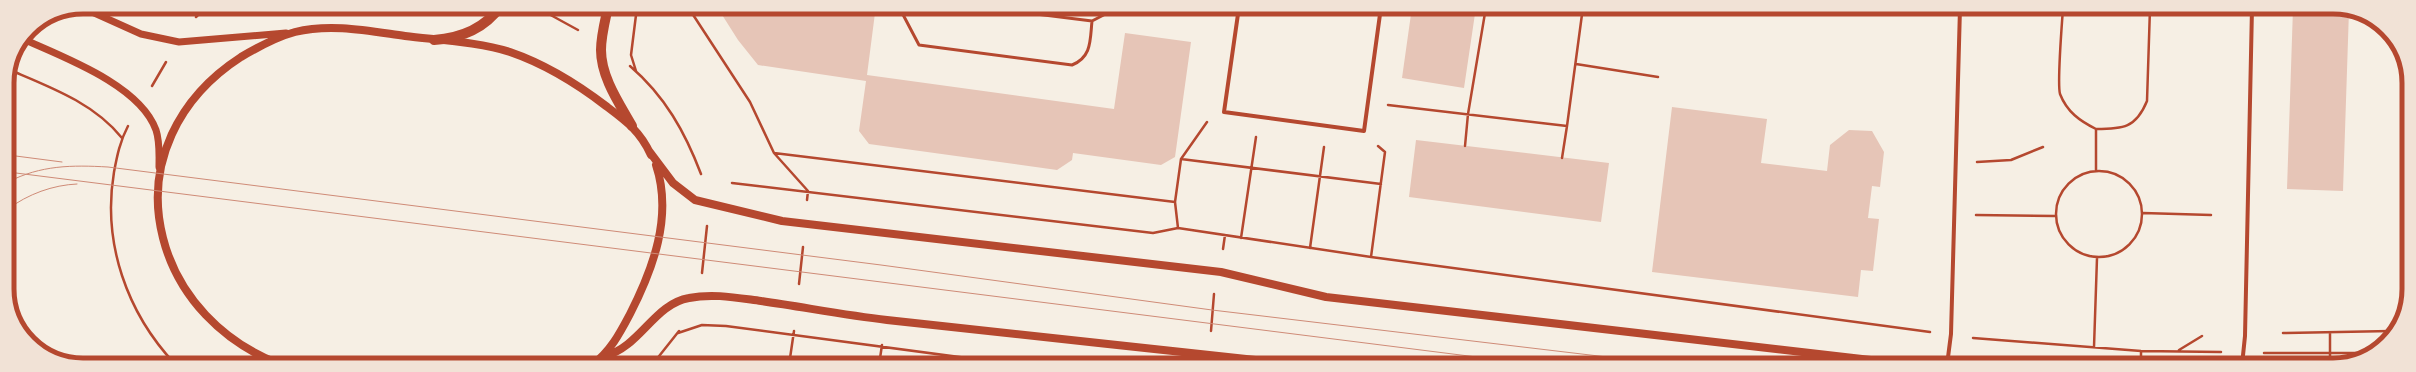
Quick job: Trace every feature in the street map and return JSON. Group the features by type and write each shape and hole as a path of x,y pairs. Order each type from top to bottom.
{"main road":[{"path":"434,40 448,39 473,32 492,14"},
{"path":"607,14 601,49 603,65 610,86 632,126 673,183 695,200 731,210 805,224 1221,272 1326,297 1853,358"},
{"path":"263,358 229,337 210,320 181,283 172,267 160,227 158,209 159,173 167,140 174,128 190,102 202,89 229,65 252,50 294,33 331,28 356,29 504,51 533,61 580,87 632,126"},
{"path":"605,356 638,298 656,253 661,220 662,191 660,178 650,151"},
{"path":"602,358 627,347 661,313 680,300 717,296 797,306 885,320 1242,358"}],"street":[{"path":"97,14 141,34 179,42 294,33"},
{"path":"1238,14 1224,112 1364,131 1380,14"},
{"path":"1948,358 1951,334 1953,215 1960,14"},
{"path":"2243,358 2245,336 2252,14"},
{"path":"28,42 83,67 113,84 131,98 145,112 156,131 159,173"}],"lane":[{"path":"903,14 920,45 1072,65 1081,61 1088,51 1092,21"},
{"path":"1036,14 1092,21 1106,14"}],"path":[{"path":"191,22 199,14"},
{"path":"549,14 581,32"},
{"path":"636,14 631,55 636,71"},
{"path":"1465,146 1468,114 1485,14"},
{"path":"1562,158 1582,14"},
{"path":"2063,14 2060,93 2070,111 2079,121 2096,129 2120,129 2132,124 2143,112 2147,101 2150,14"},
{"path":"693,15 750,102 774,153 808,190 794,335 790,358"},
{"path":"149,91 169,58"},
{"path":"626,62 658,94 679,124 702,176 706,178"},
{"path":"1576,64 1658,77"},
{"path":"15,72 90,108 108,123 122,138 112,185 110,217 117,260 128,292 147,330 170,358"},
{"path":"1368,102 1567,126"},
{"path":"1178,228 1175,202 1181,159 1203,124 1224,112"},
{"path":"1241,238 1259,117"},
{"path":"1310,248 1328,126"},
{"path":"2096,129 2096,170"},
{"path":"1364,131 1385,152 1371,257"},
{"path":"1955,163 2011,160 2043,147"},
{"path":"774,153 1175,202"},
{"path":"1181,159 1381,184"},
{"path":"2096,170 2113,172 2129,181 2139,196 2143,213 2140,231 2129,246 2115,255 2097,258 2076,252 2062,237 2055,216 2060,194 2074,178 2096,170"},
{"path":"726,182 808,190 1153,233 1178,228 1371,257 1928,331"},
{"path":"2143,213 2211,215"},
{"path":"1953,215 2055,216"},
{"path":"701,279 708,219"},
{"path":"1209,354 1214,284 1221,272 1225,235"},
{"path":"2094,347 2097,258"},
{"path":"657,358 677,333 693,326 714,325 966,358"},
{"path":"2283,333 2387,332"},
{"path":"2330,333 2330,358"},
{"path":"2178,351 2202,336"},
{"path":"1967,338 2141,351 2186,352"},
{"path":"2141,351 2141,358"},
{"path":"2313,353 2362,352"}],"building":[{"path":"722,14 875,14 867,75 1114,109 1125,33 1191,42 1175,157 1161,165 1073,153 1072,160 1057,170 869,144 859,131 866,81 758,65 738,40"},
{"path":"1411,14 1475,14 1464,88 1402,78"},
{"path":"2293,14 2333,14 2349,16 2343,191 2287,189"},
{"path":"1672,107 1767,119 1761,163 1827,171 1830,145 1849,130 1872,131 1884,152 1880,187 1872,186 1868,218 1879,219 1873,271 1861,270 1858,297 1652,272"},
{"path":"1416,140 1609,163 1601,222 1409,197"}],"tram line":[{"path":"14,156 62,162"},
{"path":"14,179 32,172 57,167 108,167 881,265 1212,310 1615,358"},
{"path":"14,173 1484,358"},
{"path":"14,205 41,191 59,186 77,184"}]}
